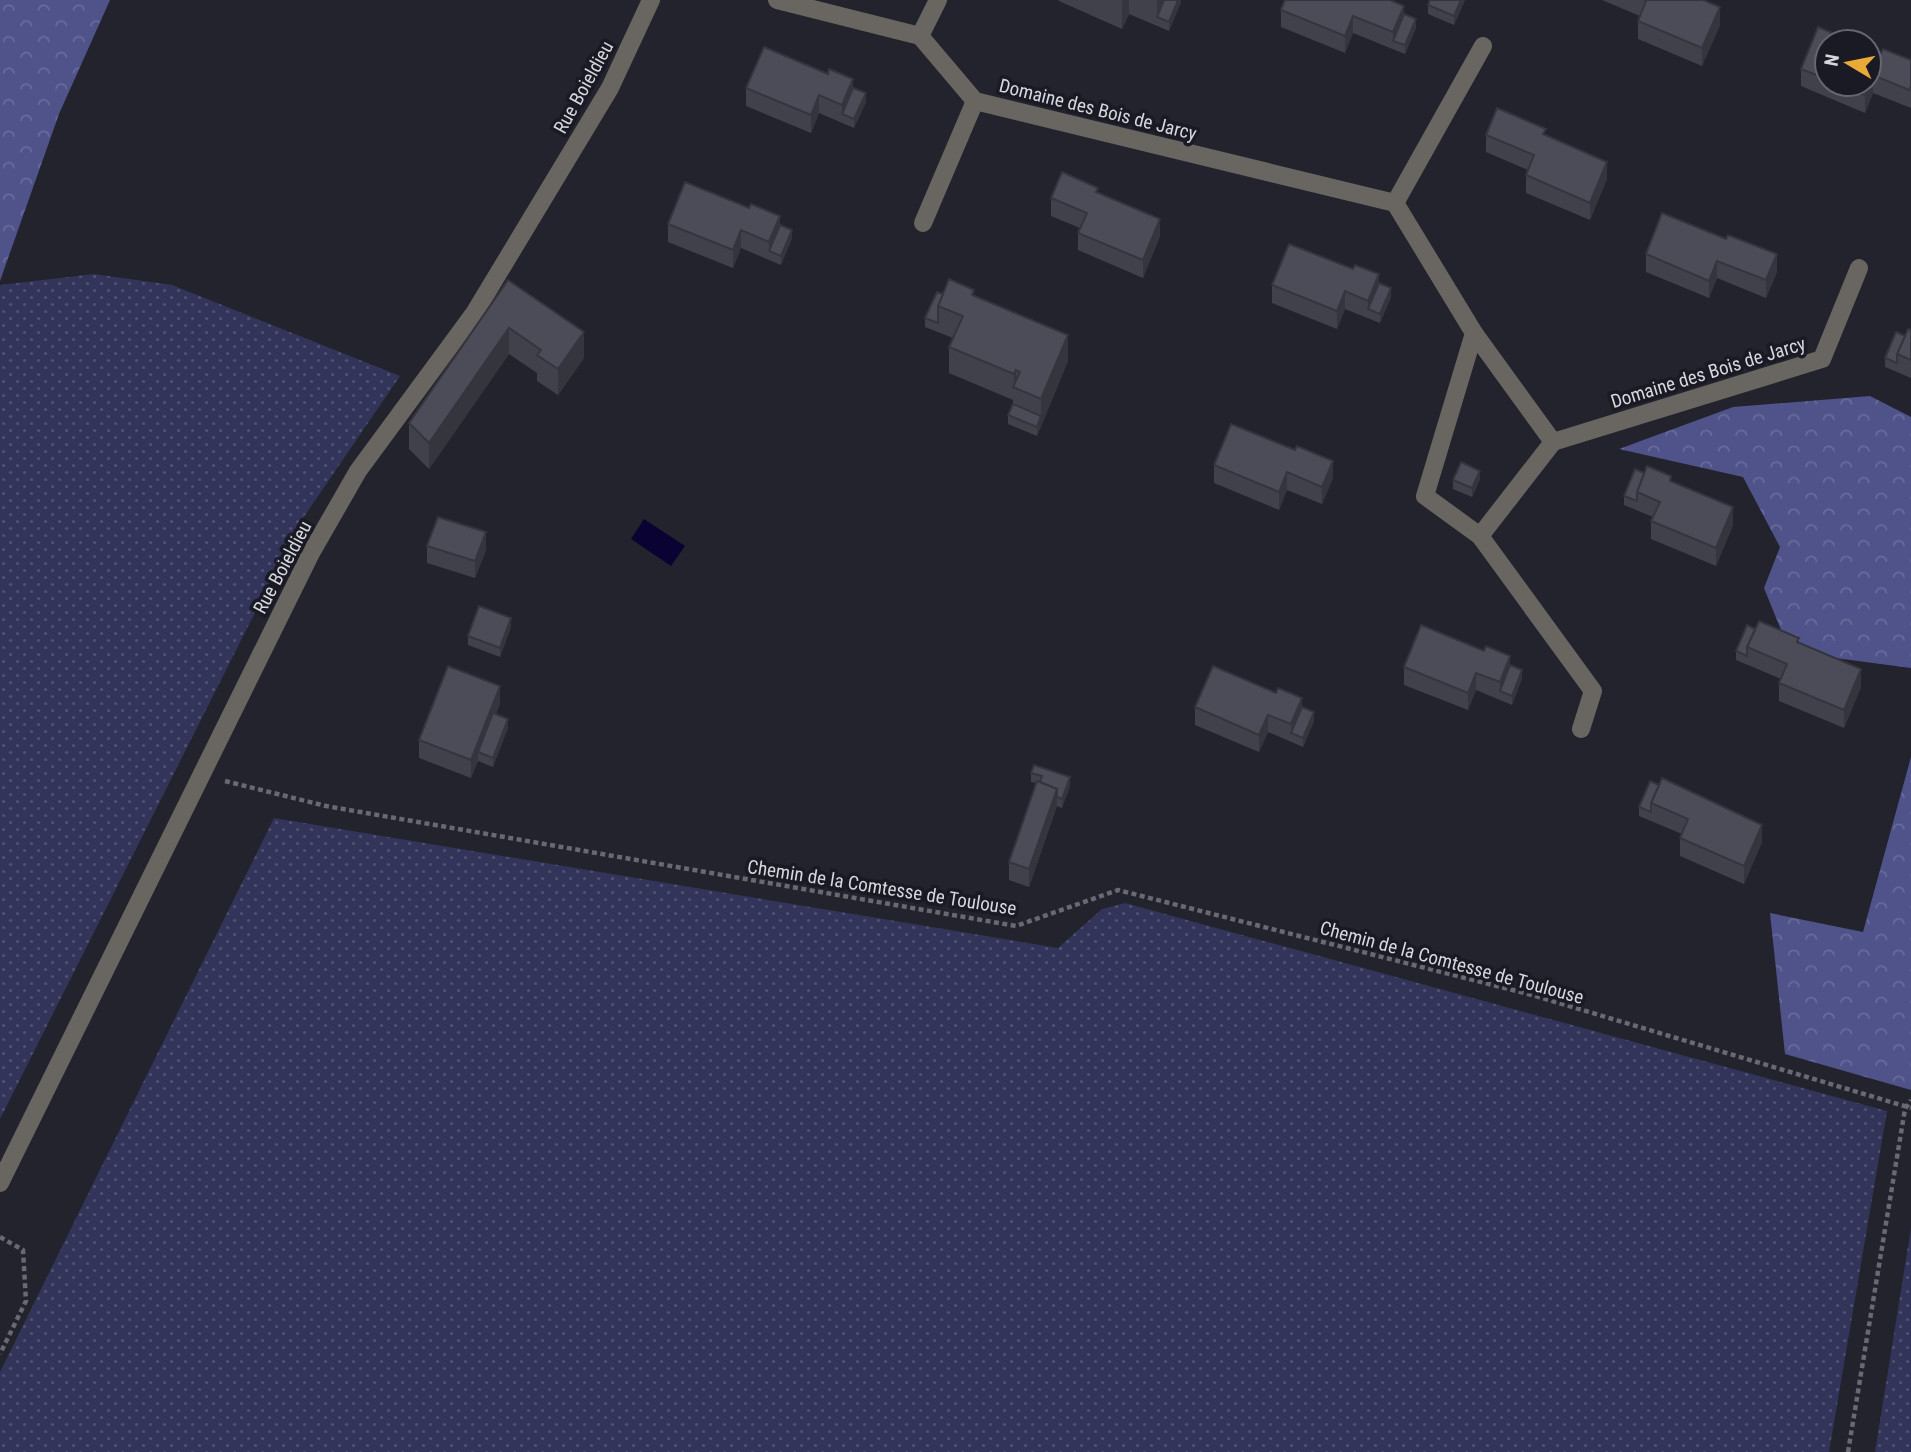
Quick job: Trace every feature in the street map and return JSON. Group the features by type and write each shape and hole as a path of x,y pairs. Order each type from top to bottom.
{"street":[{"name":"Rue Boieldieu","path":"0,1183 312,553 358,471 475,312 610,88 651,0"},
{"path":"777,0 920,36 938,0"},
{"name":"Domaine des Bois de Jarcy","path":"920,36 975,101 1395,203"},
{"path":"1480,536 1553,442 1474,333 1395,203 1483,46"},
{"path":"923,223 975,101"},
{"name":"Domaine des Bois de Jarcy","path":"1553,442 1822,359 1859,268"},
{"path":"1474,333 1425,496 1480,536 1593,691 1581,729"}],"path":[{"name":"Chemin de la Comtesse de Toulouse","path":"200,775 326,806 1016,926 1118,890 1532,995 1908,1108"},
{"path":"1848,1452 1911,1100"},
{"path":"0,1237 23,1250 26,1301 0,1354"}],"shaded area":[{"path":"94,274 172,285 400,376 301,521 0,1119 0,285"},
{"path":"644,519 685,546 671,566 631,539"},
{"path":"274,818 1058,948 1102,909 1125,903 1887,1111 1829,1452 0,1452 0,1372"},
{"path":"1911,1228 1911,1452 1875,1452"}],"green space":[{"path":"0,0 110,0 59,114 0,281"},
{"path":"1870,396 1911,417 1911,668 1790,652 1764,588 1780,547 1743,477 1619,449 1733,407"},
{"path":"1911,757 1911,1090 1785,1054 1770,913 1863,932"}],"building":[{"path":"1164,0 1178,0 1169,22 1157,17"},
{"path":"1285,0 1390,0 1404,6 1393,32 1353,16 1345,36 1281,10"},
{"path":"1430,0 1461,0 1454,16 1428,5"},
{"path":"1644,0 1703,0 1720,7 1702,48 1638,21 1646,1"},
{"path":"1404,14 1416,19 1405,45 1393,41"},
{"path":"1813,39 1813,74 1801,69"},
{"path":"764,47 828,74 829,69 853,79 842,105 819,95 811,115 746,88"},
{"path":"1883,49 1911,60 1909,90 1883,79"},
{"path":"853,88 866,93 854,119 842,114"},
{"path":"1497,108 1546,129 1543,134 1607,162 1590,203 1526,175 1534,155 1486,135"},
{"path":"1062,172 1098,188 1096,192 1160,219 1143,260 1078,233 1087,213 1051,198"},
{"path":"685,182 749,208 751,204 780,216 769,242 741,230 733,250 668,224"},
{"path":"1662,213 1726,239 1728,235 1777,254 1766,280 1717,261 1709,281 1646,254"},
{"path":"780,225 792,230 781,256 769,251"},
{"path":"1289,244 1353,269 1355,265 1379,274 1368,301 1345,291 1337,311 1272,285"},
{"path":"949,279 974,290 972,295 1068,335 1041,399 1013,387 1020,372 1016,370 1014,374 949,347 963,316 938,306"},
{"path":"508,280 584,332 558,369 537,355 541,350 509,328 429,443 409,423"},
{"path":"1379,283 1391,288 1380,314 1368,309"},
{"path":"937,292 943,294 938,306 938,323 925,318"},
{"path":"1908,329 1911,330 1911,360 1897,354"},
{"path":"1896,332 1905,336 1897,354 1897,363 1885,358"},
{"path":"1013,404 1041,416 1037,427 1008,415"},
{"path":"1231,424 1295,450 1297,446 1333,461 1322,487 1287,472 1279,492 1214,465"},
{"path":"1461,462 1480,471 1472,488 1453,480"},
{"path":"1647,466 1671,476 1670,481 1733,507 1716,548 1651,521 1660,502 1637,492"},
{"path":"1635,469 1644,473 1637,492 1637,501 1624,496"},
{"path":"438,517 486,532 475,561 427,546"},
{"path":"479,606 511,618 500,648 468,636"},
{"path":"1759,621 1799,638 1797,642 1861,669 1844,710 1779,683 1787,664 1747,647"},
{"path":"1421,625 1484,651 1486,646 1510,656 1500,682 1476,673 1468,693 1404,667"},
{"path":"1747,625 1755,629 1747,647 1747,656 1736,651"},
{"path":"1510,665 1522,670 1512,696 1500,691"},
{"path":"448,666 500,686 471,760 419,740"},
{"path":"1213,666 1276,693 1278,688 1302,698 1291,724 1268,715 1259,735 1195,707"},
{"path":"1302,707 1314,712 1303,738 1291,733"},
{"path":"493,713 508,719 493,758 478,752"},
{"path":"1034,765 1070,777 1062,799 1057,797 1057,789 1040,782 1042,776 1031,773"},
{"path":"1662,778 1762,825 1744,866 1680,838 1688,819 1651,803"},
{"path":"1037,781 1057,789 1029,869 1009,862"},
{"path":"1650,781 1659,785 1651,803 1651,812 1639,807"}]}
